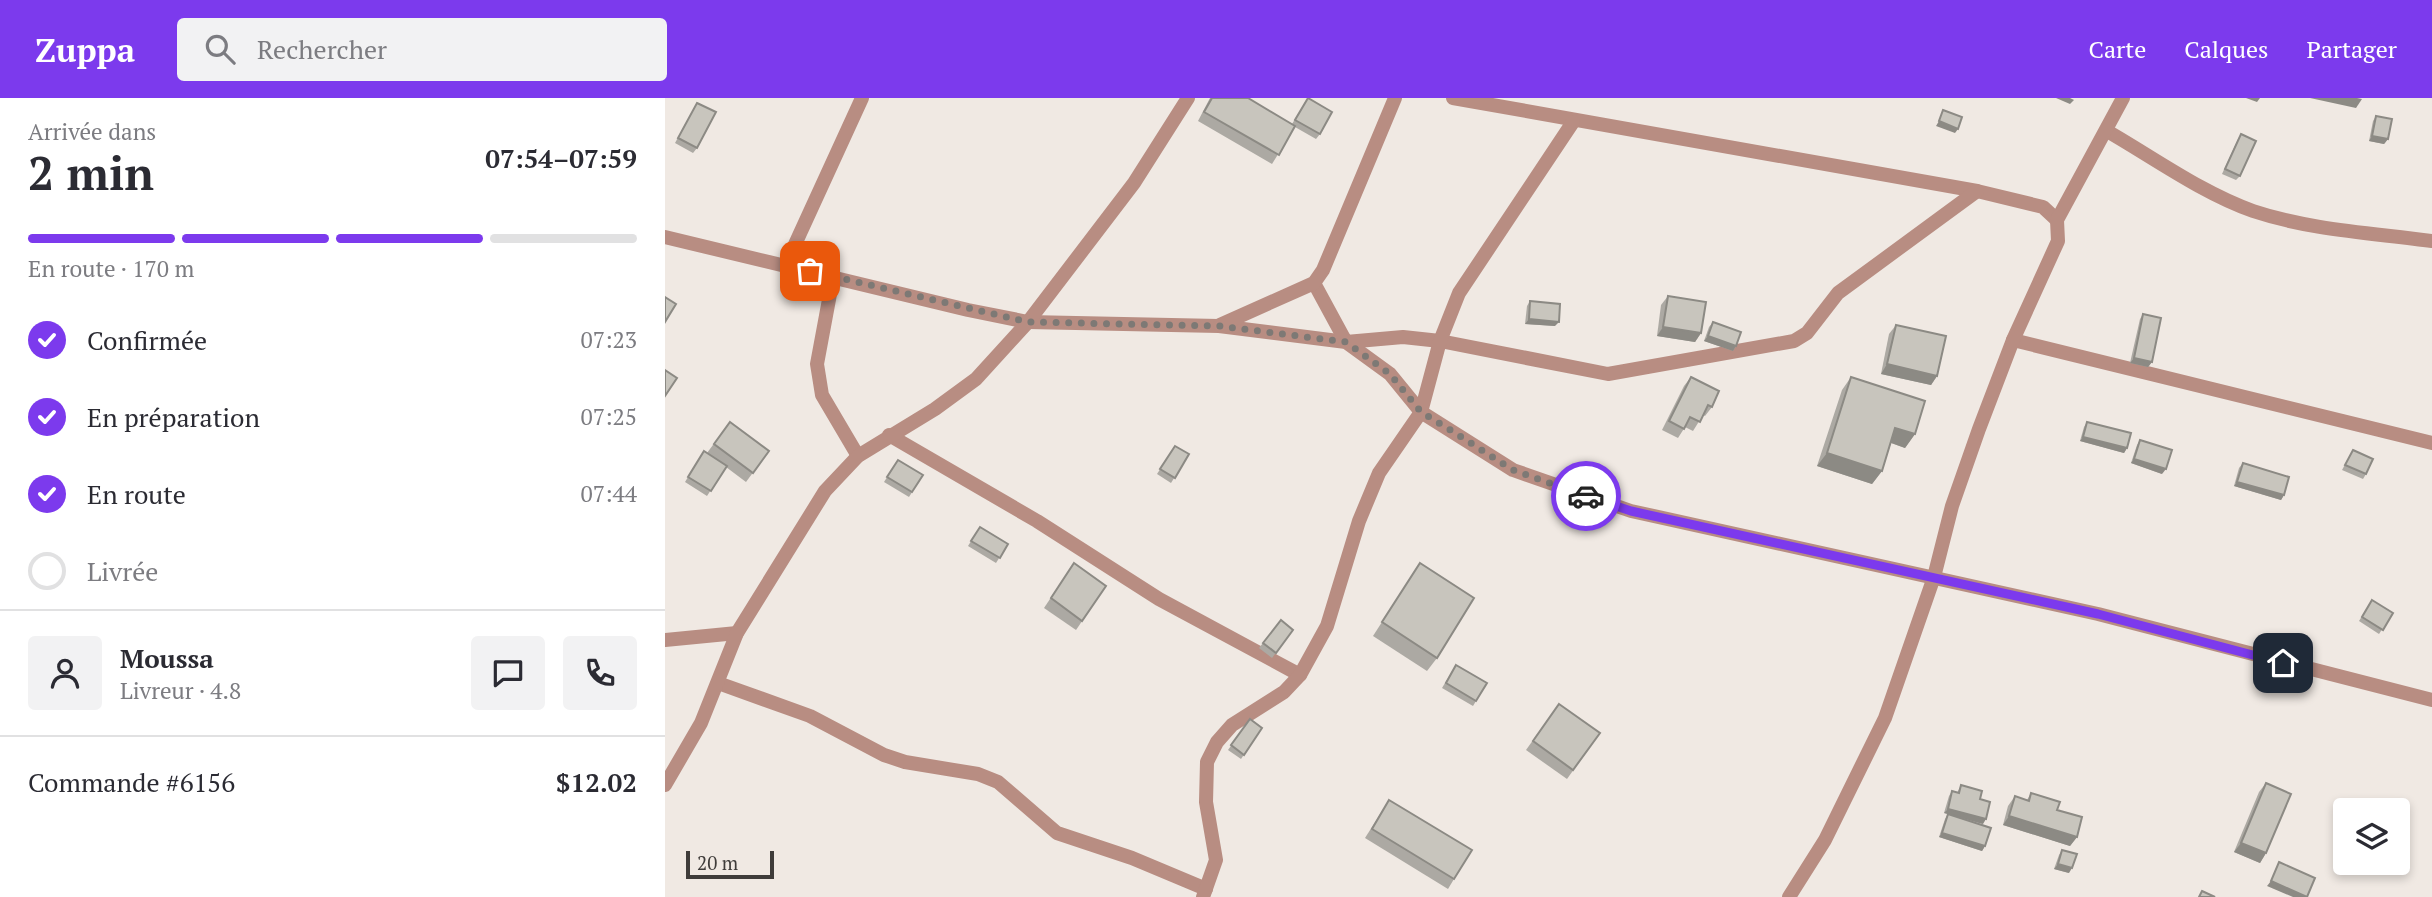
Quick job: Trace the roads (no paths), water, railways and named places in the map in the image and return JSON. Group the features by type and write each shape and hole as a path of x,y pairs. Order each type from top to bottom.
{"street":[{"path":"786,264 863,98"},
{"path":"665,785 682,760 718,683 737,633 825,491 858,456 935,409 976,379 1028,322 1134,183 1188,98"},
{"path":"1219,326 1314,283 1323,270 1395,98"},
{"path":"1453,98 1573,122 1977,191 2043,207 2057,220"},
{"path":"1789,897 1825,840 1885,718 1934,577 1952,506 2013,340 2058,241 2057,220 2123,98"},
{"path":"718,683 755,699 810,716 884,755 905,762 978,774 998,782 1057,833 1132,858 1205,893 1216,860 1206,802 1207,762 1217,741 1232,725 1284,692 1300,675 1327,626 1359,521 1379,473 1421,412 1440,341 1459,293 1573,122"},
{"path":"2107,131 2195,182 2252,211 2304,224 2432,241"},
{"path":"665,237 1028,322 1219,326 1346,342 1403,337 1440,341 1608,374 1794,341 1807,333 1838,293 1977,191"},
{"path":"833,278 817,365 822,395 858,456"},
{"path":"1314,283 1346,342 1390,374 1421,412 1513,470 1631,511 2176,633 2258,657 2432,700"},
{"path":"2013,340 2432,443"},
{"path":"889,435 1037,521 1159,599 1300,675"},
{"path":"665,640 737,633"}]}
